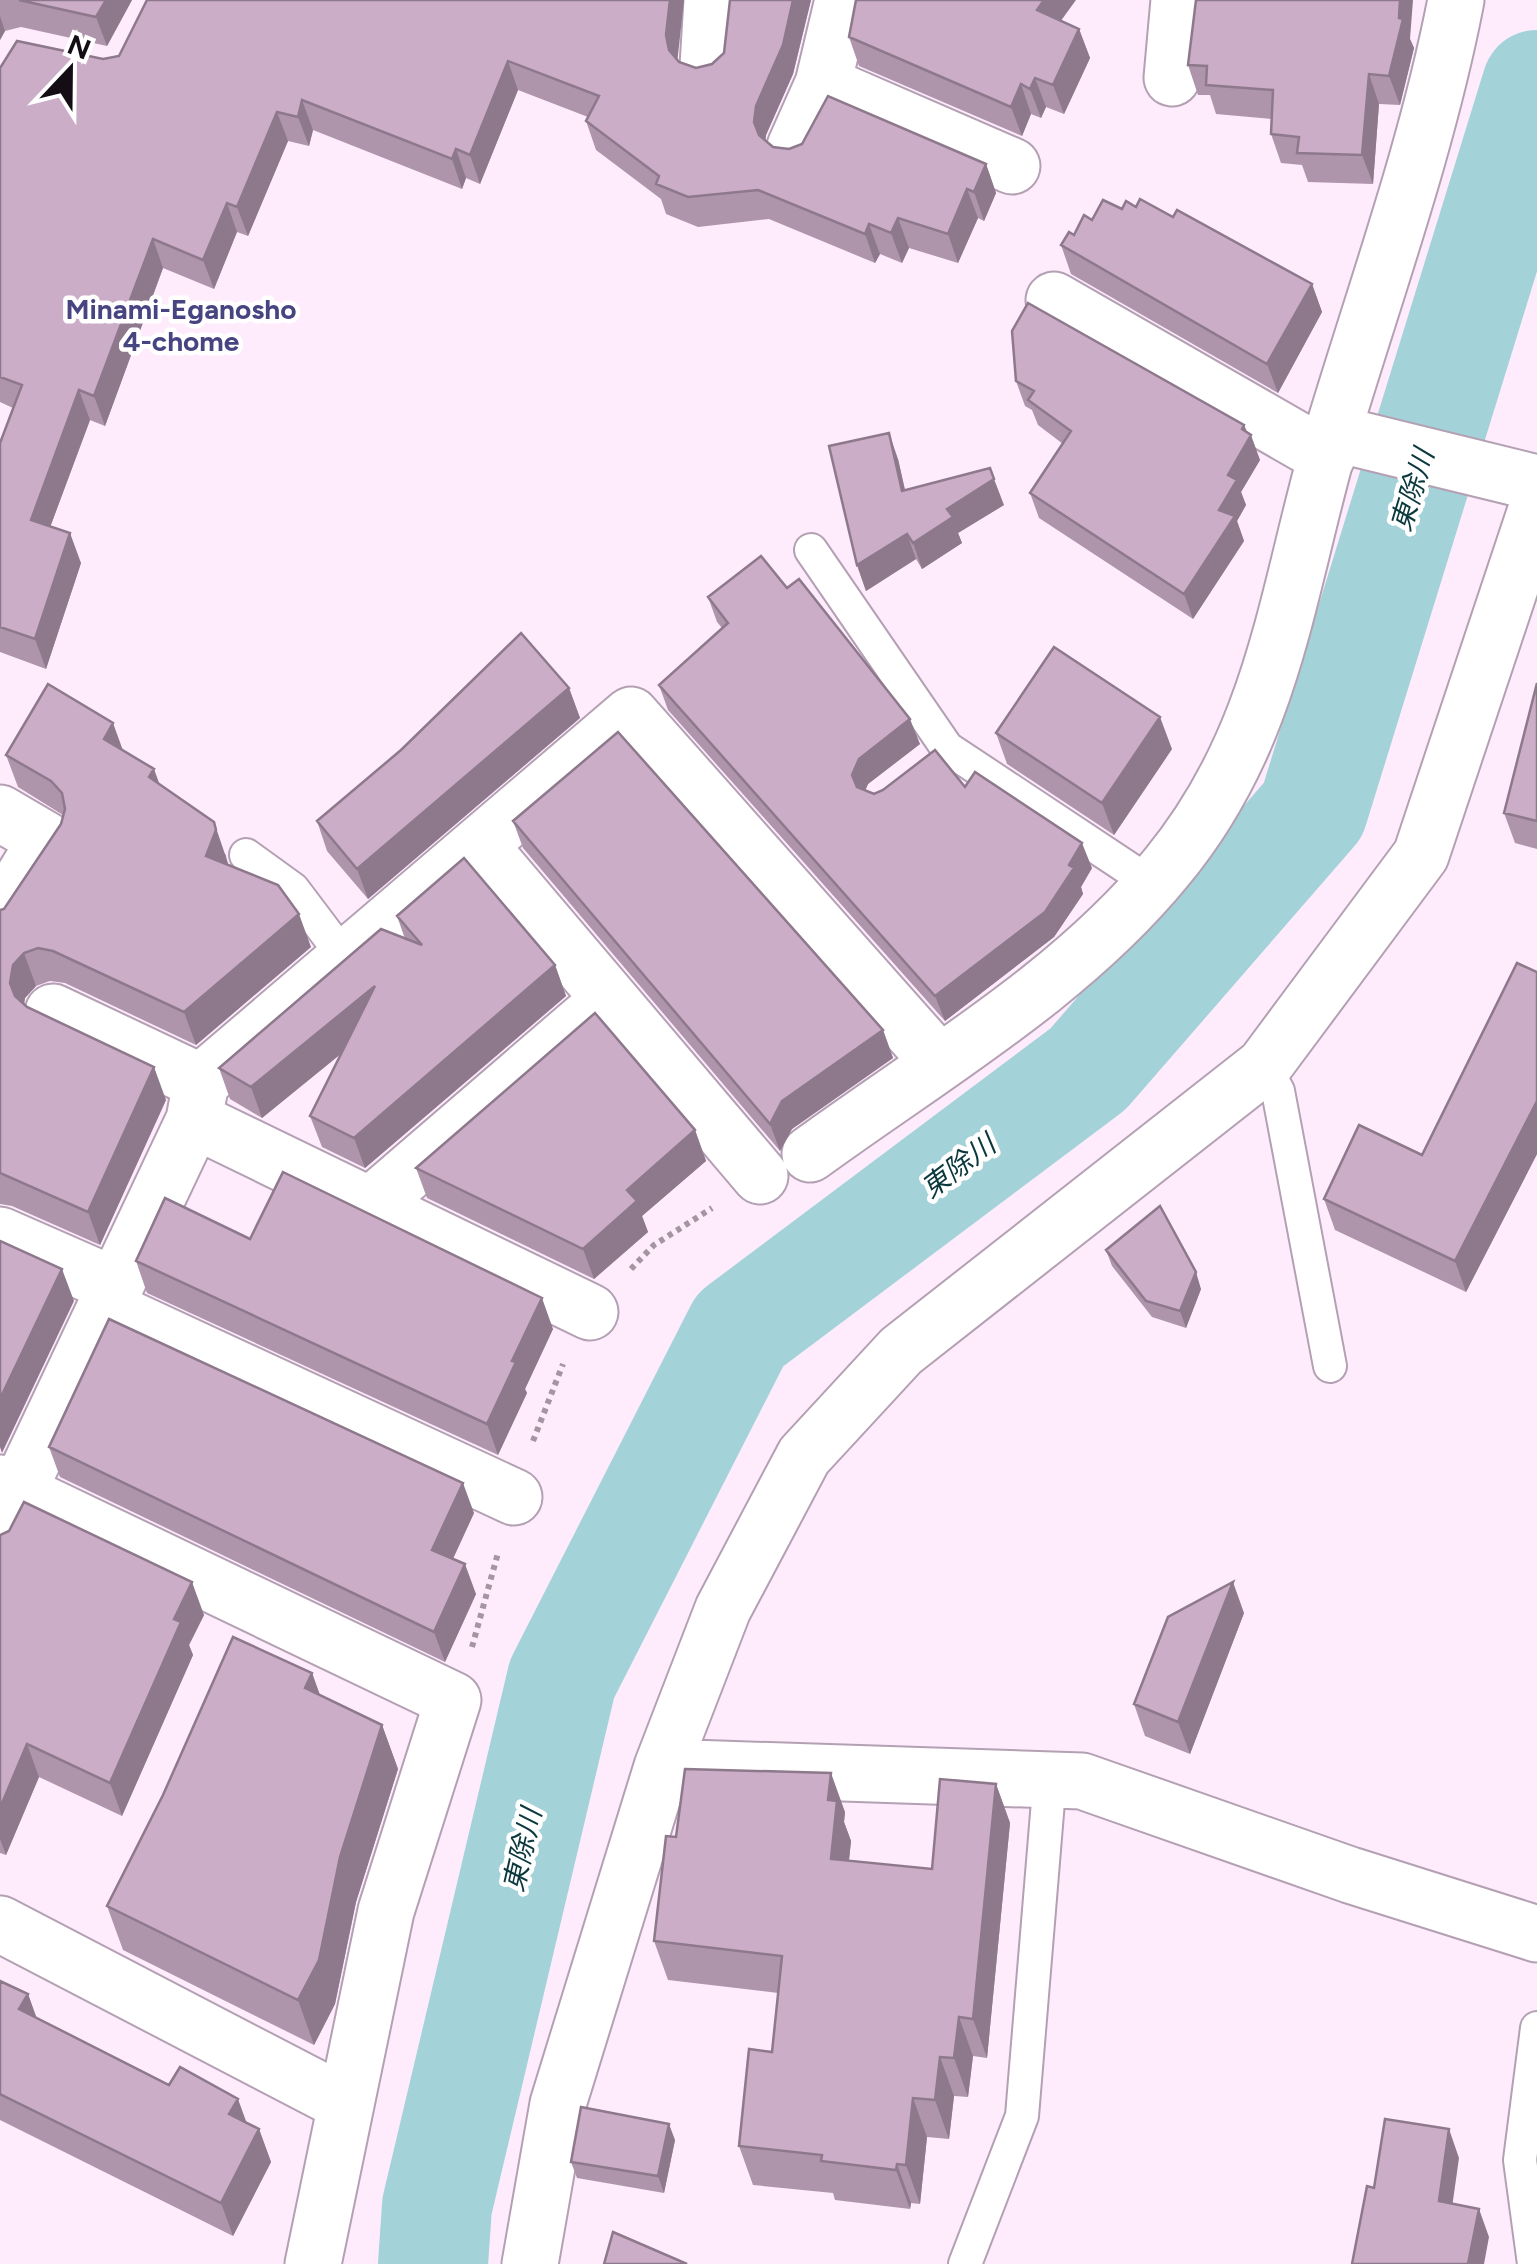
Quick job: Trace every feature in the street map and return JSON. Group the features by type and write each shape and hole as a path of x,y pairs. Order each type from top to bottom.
{"street":[{"path":"708,66 712,0"},
{"path":"795,146 824,84 843,0"},
{"path":"1172,78 1179,0"},
{"path":"810,1154 1102,941 1152,884 1228,781 1271,680 1330,445 1442,73 1456,0"},
{"path":"824,84 1012,166"},
{"path":"530,2264 558,2104 662,1767 724,1610 804,1456 901,1351 1264,1066 1420,855 1534,489 1330,445 1054,300"},
{"path":"313,2264 386,1911 453,1700 250,1602 6,1505 110,1296 198,1101 346,958 630,715 938,1061"},
{"path":"0,813 46,840 0,915"},
{"path":"480,846 760,1176"},
{"path":"373,1203 609,1000"},
{"path":"53,1012 373,1203 590,1312"},
{"path":"0,1236 110,1296 514,1497"},
{"path":"227,1654 250,1602"},
{"path":"662,1767 1050,1776 1082,1781 1350,1875 1537,1934"},
{"path":"0,1924 346,2104"}],"lane":[{"path":"811,550 947,748 1152,884"},
{"path":"921,768 947,748"},
{"path":"246,855 293,889 346,958"},
{"path":"1264,1066 1278,1091 1330,1366"},
{"path":"966,2264 1022,2116 1050,1776"},
{"path":"1534,2264 1534,2240 1520,2160 1537,2028"}],"path":[{"path":"453,1700 550,1388 590,1312 654,1245 760,1176"}],"building":[{"path":"19,0 106,0 96,17"},
{"path":"147,0 670,0 666,35 669,50 679,62 696,68 712,64 724,53 730,0 793,0 783,45 756,106 754,122 759,135 773,147 789,149 802,144 828,96 986,164 974,192 967,189 948,234 898,218 891,233 869,224 865,234 758,190 688,197 656,184 659,176 586,121 599,96 508,61 470,155 456,149 452,159 302,100 298,117 277,112 237,207 227,203 203,260 153,239 94,396 79,390 31,520 70,533 35,639 0,627 0,443 22,385 0,377 0,68 17,41 103,59 119,56"},
{"path":"856,0 1044,0 1037,10 1079,29 1053,85 1035,78 1030,89 1021,84 1011,107 849,37"},
{"path":"1196,0 1400,0 1399,18 1403,19 1389,76 1369,74 1362,155 1297,153 1299,137 1271,134 1273,90 1206,85 1207,66 1188,65"},
{"path":"1140,199 1173,217 1177,210 1312,284 1267,364 1061,245 1069,232 1074,235 1084,215 1092,220 1103,200 1122,209 1126,201 1136,207"},
{"path":"1028,303 1244,425 1242,429 1251,435 1228,475 1237,480 1219,510 1235,516 1184,594 1030,493 1071,431 1028,400 1034,391 1016,381 1012,331"},
{"path":"889,433 902,491 990,468 994,479 947,509 953,517 913,543 907,534 857,565 829,446"},
{"path":"761,556 787,588 799,579 910,719 859,759 852,775 857,787 874,794 883,790 935,750 965,787 975,772 1082,843 1069,865 1074,868 1045,912 935,996 659,685 728,623 708,597"},
{"path":"521,633 569,688 357,869 317,821 401,750"},
{"path":"1054,647 1160,717 1102,803 996,733"},
{"path":"1537,683 1537,821 1504,813"},
{"path":"48,684 113,723 104,739 154,769 149,777 214,822 216,830 206,856 278,885 299,914 184,1012 53,951 38,948 24,953 13,965 10,983 15,996 27,1007 154,1067 88,1212 0,1173 0,910 61,824 65,809 62,793 51,781 6,755"},
{"path":"618,732 883,1030 782,1101 770,1124 513,821"},
{"path":"464,858 555,965 354,1138 310,1116 375,986 251,1087 219,1068 381,929 422,945 397,916"},
{"path":"1517,963 1537,972 1537,1101 1455,1261 1324,1199 1359,1125 1422,1155"},
{"path":"595,1013 695,1130 627,1190 637,1201 583,1249 416,1168"},
{"path":"283,1172 542,1298 487,1424 136,1261 165,1198 250,1239"},
{"path":"1160,1206 1196,1272 1180,1311 1146,1301 1106,1250"},
{"path":"0,1241 62,1269 0,1399"},
{"path":"109,1319 463,1483 432,1550 465,1564 434,1632 49,1447"},
{"path":"24,1502 192,1582 174,1619 181,1622 110,1783 27,1744 0,1808 0,1535 9,1531"},
{"path":"1233,1582 1178,1722 1134,1704 1168,1617"},
{"path":"233,1637 312,1673 305,1688 382,1725 340,1857 319,1960 298,2000 107,1906 163,1795"},
{"path":"685,1769 831,1773 828,1800 837,1801 831,1859 932,1869 940,1779 996,1784 973,2019 959,2017 954,2058 940,2057 935,2100 913,2098 906,2165 897,2164 896,2170 821,2161 822,2155 739,2146 749,2049 772,2052 782,1956 654,1941 666,1836 676,1837"},
{"path":"0,1981 28,1994 19,2009 169,2085 180,2067 238,2099 229,2114 259,2129 221,2203 0,2094"},
{"path":"581,2107 669,2124 658,2176 571,2162"},
{"path":"1385,2119 1449,2129 1439,2201 1479,2209 1468,2264 1352,2264 1367,2186 1374,2188"},
{"path":"613,2232 687,2264 604,2264"}],"waterway":[{"name":"東除川","path":"433,2264 437,2206 562,1679 740,1330 1088,1069 1313,810 1537,85"}],"district":[{"name":"Minami-Eganosho 4-chome","path":"181,325"}]}
